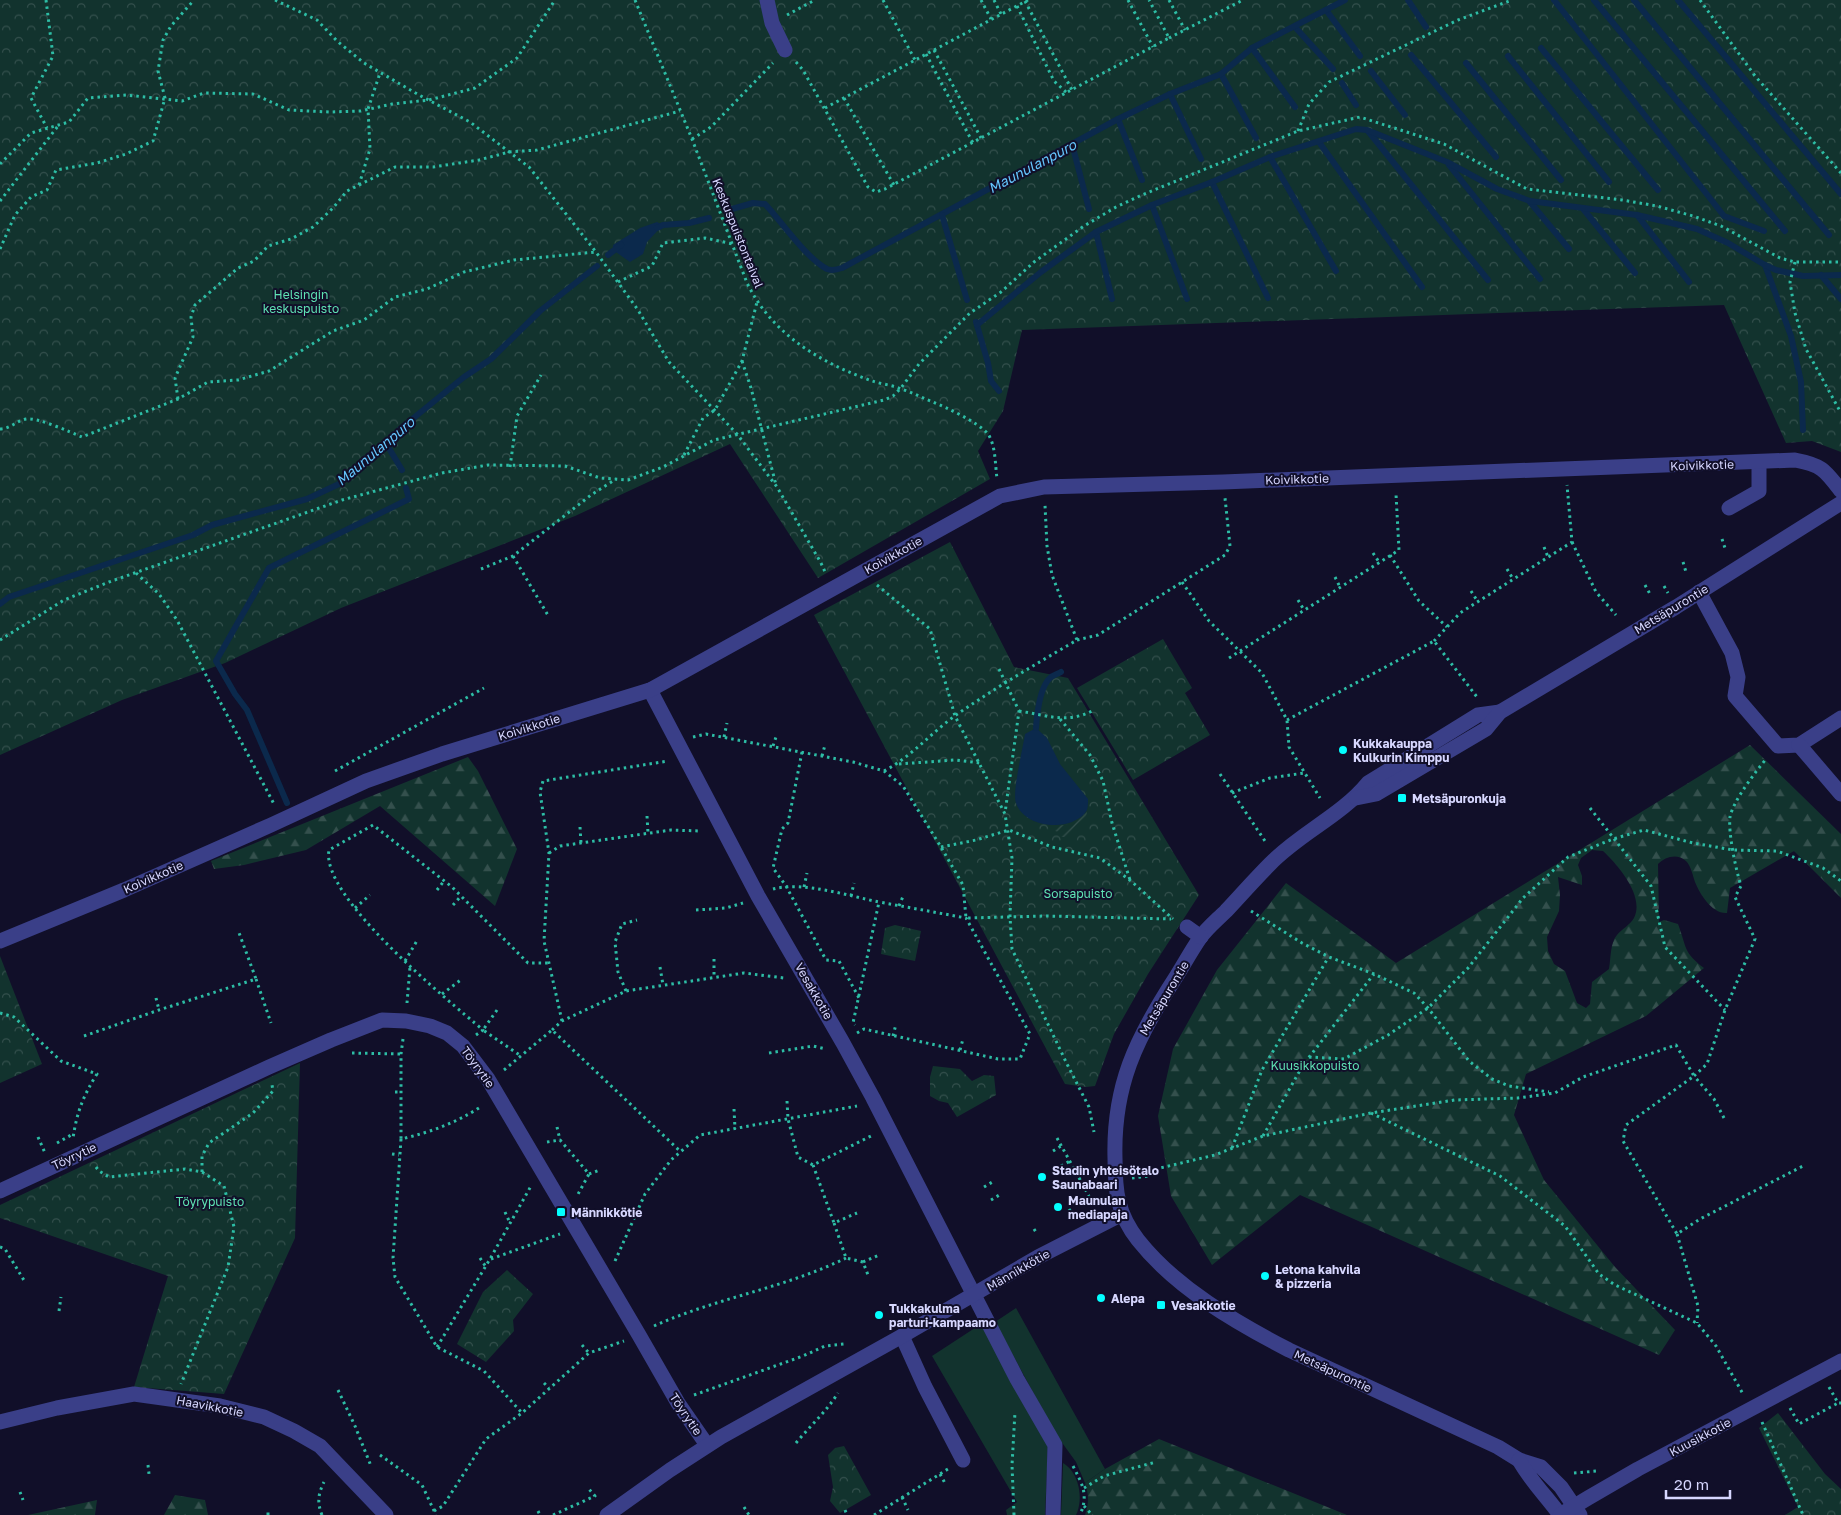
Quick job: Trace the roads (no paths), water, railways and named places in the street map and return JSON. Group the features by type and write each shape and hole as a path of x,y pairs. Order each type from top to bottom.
{"street":[{"path":"767,0 772,23 785,50"},
{"name":"Koivikkotie","path":"0,942 124,890 366,781 442,754 650,690 1000,496 1044,487 1759,463 1795,460 1814,464 1828,473 1841,491"},
{"path":"1729,508 1759,491 1759,463"},
{"name":"Metsäpurontie","path":"1577,1511 1561,1487 1541,1467 1519,1460 1498,1447 1255,1333 1203,1300 1161,1264 1137,1239 1122,1214 1116,1197 1114,1141 1119,1099 1130,1058 1150,1016 1201,937 1292,843 1356,798 1376,794 1486,729 1500,712 1699,592 1841,503"},
{"path":"1699,592 1732,653 1738,677 1735,696 1778,746 1799,745 1841,718"},
{"name":"Vesakkotie","path":"650,690 838,1046 873,1098 1017,1378 1055,1445 1053,1515"},
{"path":"1799,745 1841,794"},
{"path":"1187,927 1201,937"},
{"name":"Töyrytie","path":"0,1191 269,1067 382,1020 406,1021 430,1026 447,1033 463,1046 488,1079 678,1403 707,1445"},
{"name":"Männikkötie","path":"607,1515 707,1445 902,1336 1038,1257 1122,1214"},
{"path":"902,1336 925,1387 962,1460"},
{"name":"Kuusikkotie","path":"1560,1515 1577,1511 1638,1469 1841,1361"},
{"name":"Haavikkotie","path":"0,1422 57,1408 134,1394 220,1406 264,1417 320,1446 386,1515"},
{"name":"Metsäpurontie","path":"1519,1460 1527,1476 1546,1496 1560,1515"}],"water":[{"path":"657,222 663,225 647,242 643,254 630,262 613,250 613,245 640,228"},
{"path":"1036,728 1047,738 1060,764 1088,799 1086,812 1072,822 1057,825 1040,823 1025,816 1016,803 1017,780 1025,734"}],"waterway":[{"name":"Maunulanpuro","path":"732,209 753,203 765,204 819,264 831,270 842,268 1118,119 1170,94 1221,74 1252,48 1345,0"},
{"path":"1408,0 1426,27"},
{"path":"1554,0 1724,216 1764,231"},
{"path":"1594,0 1785,231"},
{"path":"1634,0 1829,235"},
{"path":"1678,0 1841,194"},
{"path":"1326,10 1360,56"},
{"path":"1295,27 1333,69"},
{"path":"1252,48 1295,107"},
{"path":"1541,48 1658,190"},
{"path":"1411,55 1496,157"},
{"path":"1508,56 1609,182"},
{"path":"1466,63 1561,180"},
{"path":"1371,71 1405,115"},
{"path":"1221,74 1256,138"},
{"path":"1342,83 1356,105"},
{"path":"1170,94 1201,159"},
{"path":"1118,119 1142,180"},
{"path":"977,325 1041,272 1096,232 1152,205 1270,157 1356,129 1367,130 1447,162 1497,189 1530,201 1637,215 1697,229 1728,243 1776,270 1803,276 1841,275"},
{"path":"1368,131 1488,280"},
{"path":"1319,142 1422,287"},
{"path":"1072,144 1089,209"},
{"path":"1270,157 1336,271"},
{"path":"1449,165 1540,279"},
{"path":"1212,182 1268,298"},
{"path":"1530,202 1569,249"},
{"path":"1152,205 1187,299"},
{"path":"1584,210 1635,273"},
{"path":"942,215 967,300"},
{"path":"1637,215 1689,282"},
{"path":"657,228 663,225 689,223 709,218"},
{"path":"1096,232 1112,299"},
{"path":"608,255 621,245"},
{"path":"1765,265 1791,336 1801,382 1803,430"},
{"name":"Maunulanpuro","path":"0,604 9,597 193,535 212,525 307,499 339,484 387,445 400,429 464,377 491,359 540,311 597,266"},
{"path":"1821,275 1841,299"},
{"path":"976,322 988,363 991,381 999,391"},
{"path":"387,445 402,470"},
{"path":"287,803 247,710 235,694 216,661 269,568 409,499 406,488"},
{"path":"1036,728 1044,688 1050,678 1061,672"}],"place":[{"name":"Kukkakauppa Kulkurin Kimppu","path":"1343,750"},
{"name":"Metsäpuronkuja","path":"1402,798"},
{"name":"Stadin yhteisötalo Saunabaari","path":"1042,1177"},
{"name":"Maunulan mediapaja","path":"1058,1207"},
{"name":"Männikkötie","path":"561,1212"},
{"name":"Letona kahvila & pizzeria","path":"1265,1276"},
{"name":"Alepa","path":"1101,1298"},
{"name":"Vesakkotie","path":"1161,1305"},
{"name":"Tukkakulma parturi-kampaamo","path":"879,1315"}],"park label":[{"name":"Helsingin keskuspuisto","path":"301,301"},
{"name":"Sorsapuisto","path":"1078,893"},
{"name":"Kuusikkopuisto","path":"1315,1065"},
{"name":"Töyrypuisto","path":"210,1201"}]}
